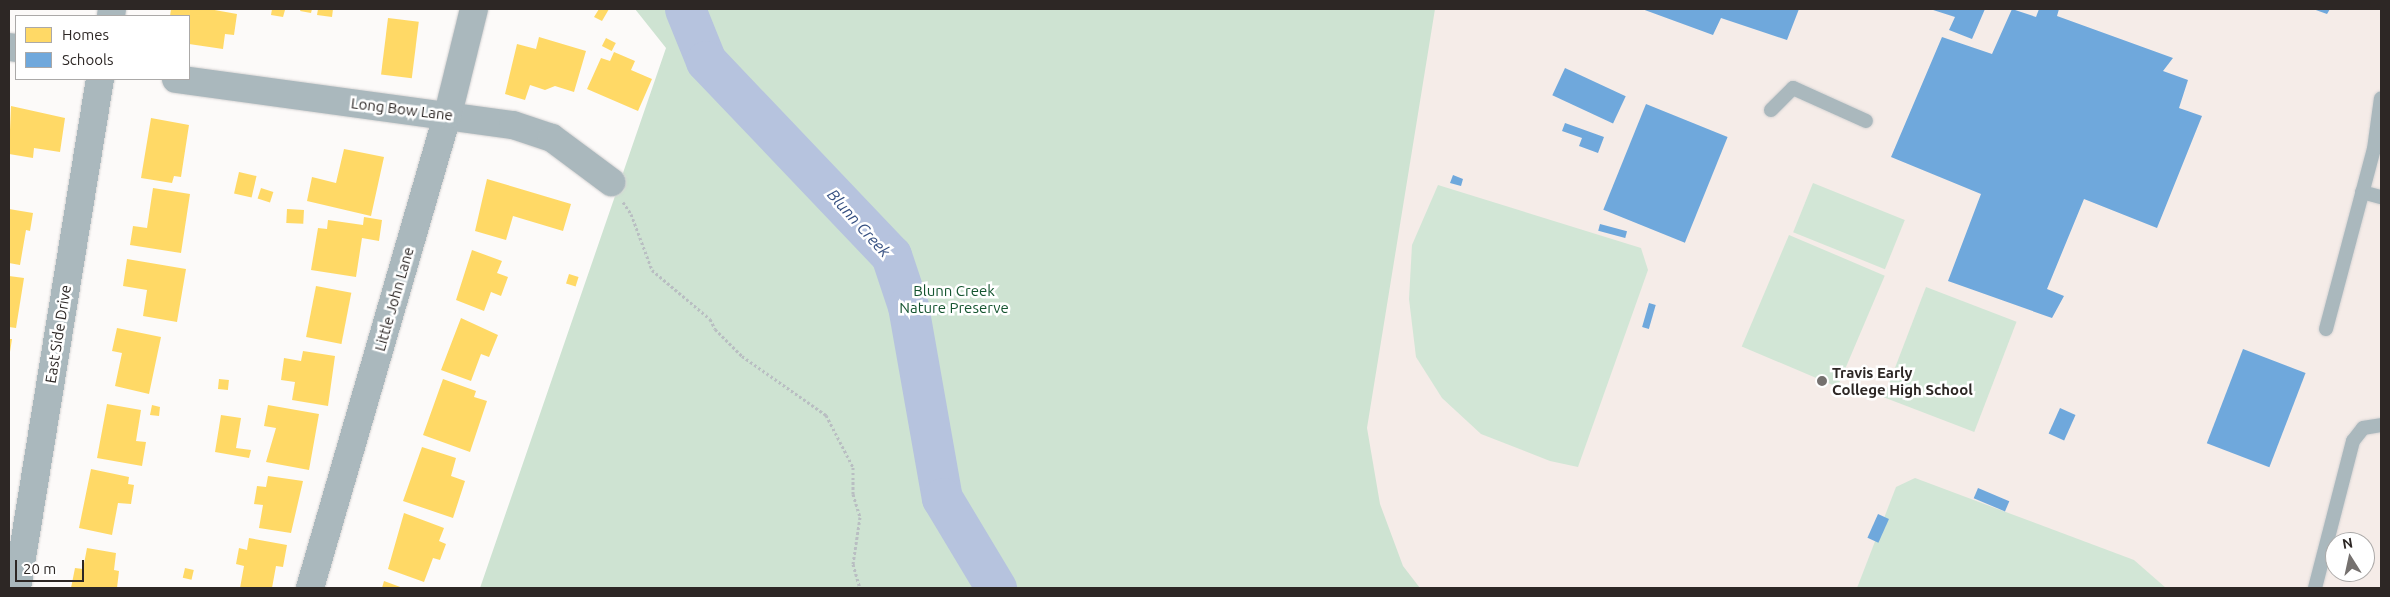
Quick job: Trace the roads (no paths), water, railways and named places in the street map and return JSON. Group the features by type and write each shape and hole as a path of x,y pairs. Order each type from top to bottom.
{"street":[{"name":"Little John Lane","path":"310,588 448,114 474,9"},
{"name":"East Side Drive","path":"17,588 100,80"},
{"name":"Long Bow Lane","path":"183,80 294,96 448,114 513,125 552,138 611,182"}],"lane":[{"path":"1771,110 1793,88 1866,121"},
{"path":"2326,329 2374,149 2381,98"},
{"path":"2362,192 2381,197"},
{"path":"2315,588 2353,440 2363,428 2381,424"}],"waterway":[{"name":"Blunn Creek","path":"685,9 706,61 891,255 908,306 942,498 996,588"}],"place":[{"name":"Travis Early College High School","path":"1822,381"}],"park label":[{"name":"Blunn Creek Nature Preserve","path":"954,298"}]}
